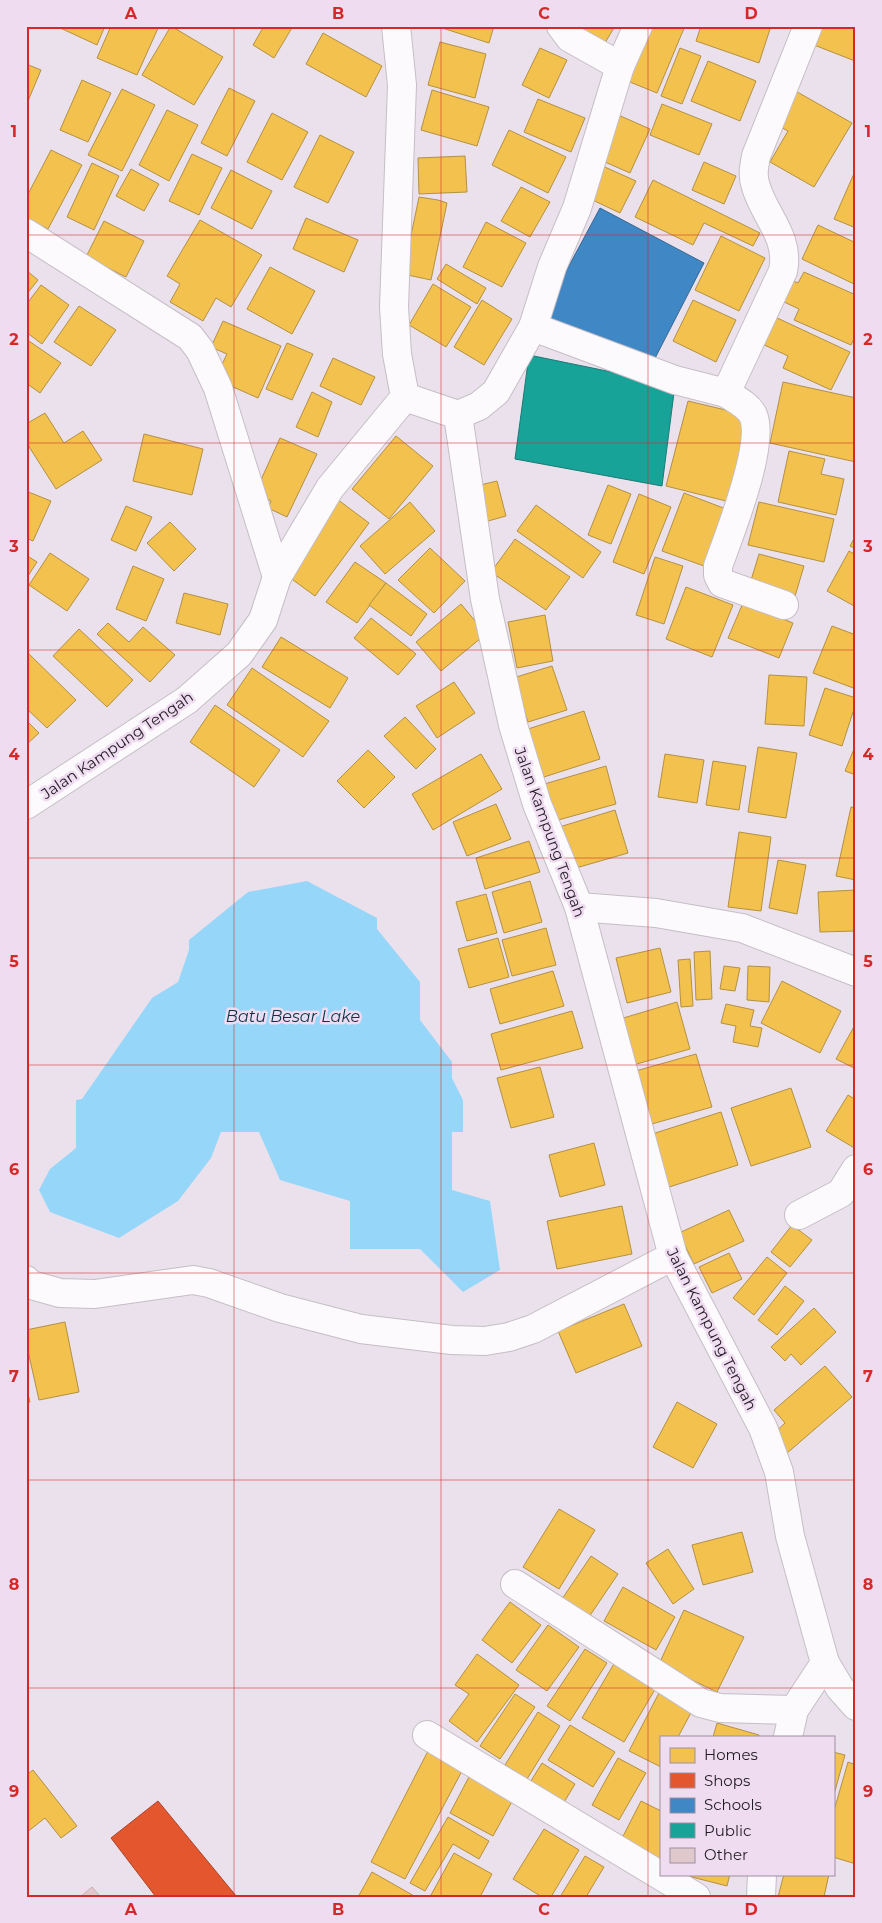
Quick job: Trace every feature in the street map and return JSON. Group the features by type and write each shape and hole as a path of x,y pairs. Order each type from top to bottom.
{"street":[{"path":"396,26 402,85 394,307 397,354 405,397 458,415 480,406 496,392 533,327 552,267 577,208 620,66 638,26"},
{"path":"561,26 570,38 620,66"},
{"path":"726,393 783,271 786,258 780,237 756,187 753,173 756,156 808,26"},
{"path":"26,232 190,337 200,350 218,388 277,577"},
{"path":"533,327 675,380 726,393 749,410 753,416 756,428 748,480 718,566 718,575 722,584 784,605"},
{"name":"Jalan Kampung Tengah","path":"26,805 187,700 239,654 263,620 277,577 330,488 405,397"},
{"name":"Jalan Kampung Tengah","path":"458,415 485,599 513,725 537,804 579,907 673,1256 763,1428 779,1472 790,1536 825,1663 840,1688 856,1706"},
{"path":"579,907 656,913 742,928 856,972"},
{"path":"799,1215 841,1193 856,1169"},
{"path":"27,1283 60,1293 95,1294 193,1280 210,1283 280,1308 361,1329 452,1340 485,1341 509,1337 533,1329 673,1256"},
{"path":"515,1584 701,1703 720,1708 794,1710"},
{"path":"788,1736 794,1710 825,1663"},
{"path":"427,1735 660,1875"},
{"path":"661,1876 696,1897"},
{"path":"761,1897 762,1876"}],"water":[{"name":"Batu Besar Lake","path":"307,881 377,918 377,929 420,982 420,1020 452,1062 452,1078 463,1100 463,1132 452,1132 452,1190 490,1201 500,1270 463,1292 420,1249 350,1249 350,1201 280,1180 259,1132 221,1132 211,1158 178,1201 119,1238 50,1212 39,1190 50,1169 76,1148 76,1100 82,1099 152,998 178,982 189,950 189,940 248,892"}],"building: Homes":[{"path":"56,26 105,26 97,45"},
{"path":"111,26 159,26 137,75 97,58"},
{"path":"171,26 223,57 194,105 142,75"},
{"path":"264,26 293,26 274,58 253,45"},
{"path":"436,26 494,26 489,43"},
{"path":"565,26 615,26 602,48"},
{"path":"641,26 685,26 657,93 620,78"},
{"path":"701,26 771,26 759,63 696,41"},
{"path":"821,26 856,26 855,61 814,45"},
{"path":"323,33 382,66 366,97 306,64"},
{"path":"440,42 486,54 475,98 428,85"},
{"path":"540,48 567,60 549,98 522,85"},
{"path":"680,48 701,56 682,104 661,96"},
{"path":"708,61 756,81 740,121 691,101"},
{"path":"26,64 41,70 28,101 26,101"},
{"path":"82,80 111,93 88,142 60,130"},
{"path":"229,88 255,101 227,156 201,143"},
{"path":"122,89 155,105 122,171 88,155"},
{"path":"792,89 852,123 814,187 770,162 788,131 773,123"},
{"path":"432,90 489,107 477,146 421,130"},
{"path":"538,99 585,118 571,152 524,132"},
{"path":"662,104 712,124 699,155 650,135"},
{"path":"167,110 198,125 169,181 139,165"},
{"path":"272,113 308,132 282,180 247,162"},
{"path":"616,114 650,129 630,173 596,158"},
{"path":"509,130 566,157 548,193 492,165"},
{"path":"320,135 354,152 328,203 294,187"},
{"path":"51,150 82,165 48,229 26,218 26,198"},
{"path":"192,154 222,168 199,215 169,201"},
{"path":"465,156 467,192 419,194 418,158"},
{"path":"704,162 736,176 724,204 692,190"},
{"path":"92,163 119,176 94,230 67,217"},
{"path":"598,164 636,181 620,213 582,195"},
{"path":"131,169 159,184 144,211 116,196"},
{"path":"856,169 856,228 834,219"},
{"path":"231,170 272,191 252,229 211,208"},
{"path":"653,180 760,233 753,246 704,223 693,245 635,217"},
{"path":"521,187 550,202 530,237 501,221"},
{"path":"419,197 447,203 431,280 403,274"},
{"path":"306,218 358,240 344,272 293,249"},
{"path":"200,220 262,255 231,307 216,298 203,321 170,302 180,284 167,276"},
{"path":"104,221 144,241 126,277 86,257"},
{"path":"486,222 526,243 502,287 463,267"},
{"path":"818,225 856,243 856,285 802,259"},
{"path":"721,236 765,258 739,311 695,290"},
{"path":"446,264 486,288 477,304 437,279"},
{"path":"270,267 315,291 292,334 247,309"},
{"path":"26,270 38,280 26,295"},
{"path":"804,272 856,295 856,335 851,345 794,320 799,309 782,301 791,280 798,283"},
{"path":"433,284 471,307 446,347 409,325"},
{"path":"41,285 69,305 42,344 26,332 26,305"},
{"path":"482,300 512,319 484,365 454,347"},
{"path":"693,300 736,320 716,362 673,341"},
{"path":"79,306 116,330 91,366 54,342"},
{"path":"773,316 850,352 831,390 783,368 788,356 760,343"},
{"path":"223,321 281,346 258,398 215,379 227,354 211,347"},
{"path":"26,339 61,363 40,393 26,383"},
{"path":"287,343 313,354 292,400 266,389"},
{"path":"333,358 375,377 361,405 320,386"},
{"path":"783,382 856,398 856,462 770,443"},
{"path":"312,392 332,402 318,437 296,427"},
{"path":"688,401 751,416 730,502 666,486"},
{"path":"45,413 64,443 83,431 102,460 56,489 26,442 26,424"},
{"path":"144,434 203,449 192,495 133,481"},
{"path":"396,436 433,466 389,519 352,489"},
{"path":"280,438 317,454 287,517 268,508 271,501 255,493"},
{"path":"789,451 825,459 821,474 844,479 836,515 778,502"},
{"path":"497,481 506,516 481,523 472,487"},
{"path":"608,485 631,494 611,544 588,535"},
{"path":"26,491 51,501 33,541 26,538"},
{"path":"684,493 726,509 704,566 662,551"},
{"path":"639,494 671,507 644,574 613,562"},
{"path":"337,499 369,523 315,596 282,572"},
{"path":"410,502 435,531 385,574 360,546"},
{"path":"759,502 834,519 824,562 748,545"},
{"path":"536,505 601,552 583,578 517,531"},
{"path":"126,506 152,517 136,551 111,540"},
{"path":"170,522 196,549 174,571 147,543"},
{"path":"856,535 856,549 850,546"},
{"path":"515,539 570,577 546,610 491,572"},
{"path":"430,548 465,581 434,613 398,580"},
{"path":"849,551 856,555 856,607 827,591"},
{"path":"50,553 89,579 67,611 29,585"},
{"path":"759,554 804,566 793,603 748,590"},
{"path":"26,555 37,562 26,579"},
{"path":"655,557 683,566 664,624 636,615"},
{"path":"355,562 386,583 357,623 326,602"},
{"path":"133,566 164,579 146,621 116,609"},
{"path":"386,583 427,614 411,636 369,605"},
{"path":"686,587 733,605 712,657 666,639"},
{"path":"184,593 228,604 220,635 176,623"},
{"path":"743,603 793,623 779,658 728,638"},
{"path":"461,604 486,634 441,671 416,642"},
{"path":"545,615 553,661 517,668 508,622"},
{"path":"371,618 416,654 398,675 354,638"},
{"path":"108,623 129,642 143,627 175,655 150,682 97,634"},
{"path":"832,626 856,635 856,689 813,673"},
{"path":"79,629 133,680 107,707 53,656"},
{"path":"281,637 348,678 330,708 262,667"},
{"path":"26,651 76,700 47,728 26,708"},
{"path":"552,666 567,710 528,722 513,678"},
{"path":"252,668 329,721 303,757 227,705"},
{"path":"769,675 807,677 804,726 765,724"},
{"path":"454,682 475,713 437,738 416,706"},
{"path":"825,688 856,698 842,746 809,735"},
{"path":"215,705 280,750 254,787 190,742"},
{"path":"584,711 600,759 544,777 528,729"},
{"path":"405,717 436,749 416,769 384,736"},
{"path":"26,720 39,733 26,745"},
{"path":"856,744 856,775 845,771"},
{"path":"758,747 797,753 786,818 748,812"},
{"path":"368,750 395,777 364,808 337,781"},
{"path":"481,754 502,789 433,830 412,794"},
{"path":"665,754 704,760 697,803 658,797"},
{"path":"713,761 746,766 739,810 706,805"},
{"path":"606,766 616,804 551,822 541,785"},
{"path":"496,804 511,839 467,856 453,822"},
{"path":"851,807 856,808 856,880 836,876"},
{"path":"615,810 628,853 569,870 556,828"},
{"path":"739,832 771,837 761,911 728,907"},
{"path":"529,841 540,872 485,889 476,858"},
{"path":"778,860 806,865 797,914 769,908"},
{"path":"530,881 542,922 504,933 492,892"},
{"path":"856,890 856,931 820,932 818,892"},
{"path":"486,894 497,933 467,941 456,902"},
{"path":"546,928 556,965 512,976 502,940"},
{"path":"498,938 509,977 469,988 458,949"},
{"path":"660,948 671,992 627,1003 616,958"},
{"path":"710,951 712,999 696,1000 694,952"},
{"path":"690,959 693,1006 681,1007 678,960"},
{"path":"724,966 740,968 735,991 720,989"},
{"path":"748,966 770,967 769,1002 747,1000"},
{"path":"553,971 564,1006 500,1024 490,989"},
{"path":"782,981 841,1011 820,1053 761,1023"},
{"path":"677,1002 690,1049 633,1065 620,1019"},
{"path":"726,1004 754,1010 750,1026 762,1028 758,1047 733,1042 736,1026 721,1023"},
{"path":"572,1011 583,1048 501,1070 491,1034"},
{"path":"856,1023 856,1069 836,1059"},
{"path":"696,1054 712,1107 641,1127 625,1074"},
{"path":"540,1067 554,1117 511,1128 497,1078"},
{"path":"791,1088 811,1147 751,1166 731,1108"},
{"path":"848,1095 856,1100 856,1149 826,1131"},
{"path":"721,1112 738,1165 666,1188 649,1135"},
{"path":"594,1143 605,1185 560,1197 549,1155"},
{"path":"622,1206 632,1254 557,1269 547,1221"},
{"path":"729,1210 744,1241 694,1264 679,1233"},
{"path":"792,1225 812,1240 790,1267 771,1252"},
{"path":"729,1253 742,1279 712,1293 699,1267"},
{"path":"767,1257 787,1273 754,1315 733,1298"},
{"path":"785,1286 804,1301 777,1335 758,1320"},
{"path":"624,1304 642,1346 576,1373 558,1331"},
{"path":"814,1308 836,1332 801,1365 791,1354 785,1361 771,1347"},
{"path":"65,1322 79,1392 39,1400 26,1342 26,1330"},
{"path":"825,1366 852,1397 786,1454 771,1436 785,1423 774,1410"},
{"path":"26,1387 30,1402 26,1403"},
{"path":"677,1402 717,1424 693,1468 653,1447"},
{"path":"559,1509 595,1530 559,1589 523,1567"},
{"path":"742,1532 753,1572 703,1585 692,1545"},
{"path":"668,1549 694,1589 673,1604 646,1563"},
{"path":"591,1556 618,1574 589,1617 562,1599"},
{"path":"623,1587 675,1617 656,1650 604,1621"},
{"path":"510,1602 541,1625 512,1663 482,1640"},
{"path":"684,1610 744,1637 717,1692 659,1664"},
{"path":"548,1625 579,1647 547,1691 516,1670"},
{"path":"585,1649 607,1663 570,1721 547,1706"},
{"path":"477,1654 519,1685 477,1742 449,1721 469,1694 455,1685"},
{"path":"615,1662 657,1686 624,1742 582,1718"},
{"path":"660,1691 693,1709 679,1736 660,1736 660,1766 629,1751"},
{"path":"515,1694 535,1707 500,1759 480,1746"},
{"path":"538,1712 560,1726 527,1779 505,1765"},
{"path":"717,1723 759,1735 759,1736 713,1736"},
{"path":"570,1725 615,1752 593,1787 548,1760"},
{"path":"428,1751 463,1769 405,1879 371,1862"},
{"path":"834,1752 845,1755 834,1794"},
{"path":"618,1758 646,1773 619,1820 592,1805"},
{"path":"848,1762 856,1765 856,1864 834,1857 834,1811"},
{"path":"542,1763 575,1784 563,1804 529,1784"},
{"path":"33,1770 77,1826 61,1838 45,1818 26,1833 26,1775"},
{"path":"470,1775 514,1798 493,1836 450,1813"},
{"path":"641,1801 660,1810 660,1867 618,1846"},
{"path":"448,1817 489,1841 479,1859 453,1844 425,1891 410,1883"},
{"path":"544,1829 579,1850 551,1897 542,1897 513,1879"},
{"path":"454,1853 492,1874 480,1897 435,1897 431,1895"},
{"path":"585,1856 604,1867 586,1897 560,1897"},
{"path":"372,1872 416,1897 358,1897"},
{"path":"688,1876 730,1876 727,1886"},
{"path":"783,1876 829,1876 824,1897 778,1897"}],"building: Shops":[{"path":"158,1801 237,1897 156,1897 111,1838"}],"building: Schools":[{"path":"600,208 704,263 651,366 541,318"}],"building: Public":[{"path":"529,355 675,385 662,486 515,459"}],"building: Other":[{"path":"92,1887 101,1897 80,1897"}]}
